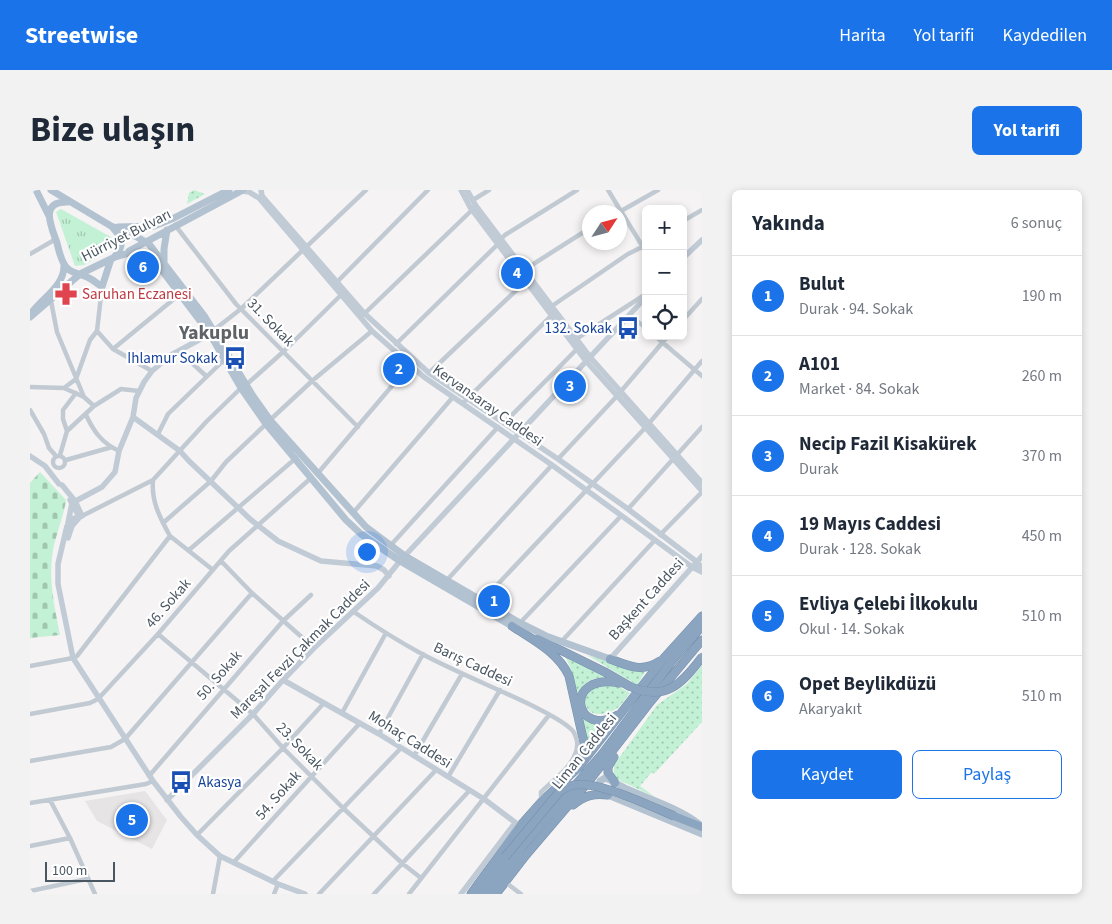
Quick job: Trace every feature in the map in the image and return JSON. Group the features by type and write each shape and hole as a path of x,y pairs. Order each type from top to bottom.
{"highway":[{"path":"471,894 517,824 579,767 664,658 702,616"},
{"path":"512,626 605,672 629,686 640,691 652,693 669,690 686,678 702,656"},
{"path":"512,626 556,657 564,666 569,676 584,744 584,752 579,767"},
{"name":"Liman Caddesi","path":"487,894 522,847 603,753 672,661 702,626"},
{"name":"Liman Caddesi","path":"496,894 556,819 589,782 702,640"},
{"path":"610,659 634,667 645,668 664,658"},
{"path":"627,707 618,716 600,722 593,720 583,711 581,695 590,685 598,682 613,682 629,686"},
{"path":"616,783 608,773 608,767 635,727 642,713"},
{"path":"478,894 505,857 560,792 570,786 583,784 603,788 702,827"},
{"path":"556,819 586,796 594,794 608,795"}],"main road":[{"path":"36,190 49,216 64,263 70,271 80,274 102,286 113,258 120,251 122,245 122,240 111,226"},
{"path":"51,190 111,226 146,242 164,263 212,332 244,387"},
{"name":"Hürriyet Bulvarı","path":"111,226 154,226 174,218 228,190"},
{"name":"Hürriyet Bulvarı","path":"30,316 51,301 80,274 146,242 242,190"},
{"path":"49,216 54,205 69,202"},
{"path":"164,263 167,230"},
{"path":"113,258 138,251 148,255 212,332 224,360 268,422 311,478 356,529 512,626"},
{"name":"Hürriyet Bulvarı","path":"30,316 63,278 64,263"},
{"path":"51,301 54,289"},
{"path":"268,422 318,473 352,513 403,559 447,580 520,623 561,642 610,659"},
{"path":"311,478 318,473"},
{"path":"702,827 684,814 606,778 600,780 598,787 608,795 702,834"}],"street":[{"name":"Kervansaray Caddesi","path":"242,190 250,192 258,198 305,247"},
{"name":"Kervansaray Caddesi","path":"261,190 262,196 362,315 372,331 413,363 429,372 498,427 692,567 702,572"},
{"path":"305,894 220,856 197,834 167,800 98,699 73,658 62,604 58,573 59,558 73,502 102,487 115,472 119,450 132,418 136,398 152,371 172,355 212,332 242,308 366,190"},
{"path":"334,283 428,190"},
{"path":"460,190 552,311 576,339 588,359"},
{"path":"467,190 472,205"},
{"path":"362,315 489,190"},
{"path":"396,344 504,235 576,190"},
{"path":"608,190 617,205"},
{"path":"627,206 658,190"},
{"path":"687,219 702,210"},
{"path":"627,220 642,243"},
{"name":"31. Sokak","path":"175,225 236,304 358,427"},
{"path":"522,272 582,233"},
{"path":"30,254 56,240"},
{"path":"687,255 700,244"},
{"path":"465,400 552,311 628,254 642,247"},
{"path":"429,372 528,280"},
{"name":"Kervansaray Caddesi","path":"334,283 341,295 396,344 424,377 453,396 465,400 504,422 558,459 628,509 697,562 702,568"},
{"path":"64,388 76,379 90,340 97,331 102,286"},
{"path":"113,349 180,294"},
{"path":"67,526 72,519 82,516 153,480 244,387 341,295"},
{"path":"576,339 642,298"},
{"path":"687,316 702,299"},
{"name":"Mareşal Fevzi Çakmak Caddesi","path":"167,800 253,714 314,648 354,612 389,576 642,300"},
{"path":"51,301 57,332 84,397"},
{"path":"552,311 577,349 675,458 702,492 660,535"},
{"path":"630,314 642,324"},
{"path":"97,331 113,349 152,371"},
{"path":"163,523 211,481 226,462 312,381 372,331"},
{"path":"659,340 702,376"},
{"path":"558,459 619,394 665,340"},
{"path":"504,422 577,349"},
{"path":"158,434 168,414 224,360"},
{"path":"482,601 647,426 702,361"},
{"path":"192,363 206,376"},
{"path":"318,473 413,363"},
{"path":"30,386 64,388 84,397 94,406"},
{"path":"45,466 53,462 58,456 67,431 94,406 121,390 128,389 139,392"},
{"path":"67,431 63,419 63,410 76,393"},
{"path":"352,513 453,396"},
{"path":"30,410 44,434 48,448 53,455 66,460 112,447"},
{"path":"86,415 97,434 107,444 119,450"},
{"path":"132,418 158,434 180,451 258,526 278,541 321,560 377,566 389,576"},
{"path":"390,546 498,427"},
{"path":"628,509 702,427"},
{"path":"30,456 45,466 59,484 62,485 73,502 77,513 82,516"},
{"path":"189,550 296,458"},
{"path":"675,458 702,483"},
{"path":"53,462 56,467 60,468 65,465 66,460"},
{"path":"447,580 552,465"},
{"name":"46. Sokak","path":"98,699 158,634 229,551 311,478"},
{"path":"152,492 153,480"},
{"path":"138,487 148,487 152,492 163,523 170,536 212,570"},
{"path":"73,658 61,568 72,526 82,516"},
{"path":"520,623 621,516"},
{"path":"30,666 77,656 170,536"},
{"path":"561,642 655,540"},
{"name":"Başkent Caddesi","path":"610,659 702,556"},
{"path":"221,561 252,593 314,648"},
{"path":"30,761 110,747 125,739 252,593"},
{"name":"50. Sokak","path":"151,778 283,621 311,595"},
{"name":"Barış Caddesi","path":"354,612 386,634 462,674 500,690 549,715 573,731 577,741 574,755 570,763 541,792 541,796 544,799"},
{"name":"23. Sokak","path":"158,634 253,714 311,777 403,864 421,878"},
{"path":"342,713 386,634"},
{"path":"379,734 423,654"},
{"path":"414,756 462,674"},
{"name":"Mohaç Caddesi","path":"283,680 379,734 484,799 517,824"},
{"path":"448,777 500,690"},
{"path":"30,714 90,703 98,699"},
{"path":"197,834 283,748 324,703"},
{"path":"409,894 549,715"},
{"name":"54. Sokak","path":"234,862 360,723"},
{"path":"274,894 275,882 401,748"},
{"path":"318,894 436,770"},
{"path":"30,803 146,784 151,778"},
{"path":"374,894 469,791"},
{"path":"50,800 70,838 95,894"},
{"path":"461,894 517,824"},
{"path":"30,846 70,838"},
{"path":"213,894 220,856"},
{"path":"30,891 87,879"},
{"path":"506,882 520,894"}],"shaded area":[{"path":"145,791 167,820 152,849 97,821 85,801"}],"green space":[{"path":"194,190 205,194 187,204 189,193"},
{"path":"61,209 116,240 114,248 84,265 75,266 56,212"},
{"path":"40,472 66,500 53,550 51,567 53,596 60,635 30,638 30,483"},
{"path":"587,655 645,672 637,685"},
{"path":"568,656 612,678 591,680 583,686 577,696 571,669 566,658"},
{"path":"702,665 702,722 654,774 652,772 640,786 655,797 617,779 614,775 614,765 657,705 687,684"},
{"path":"596,685 618,686 630,693 619,707 608,713 596,714 588,709 585,703 585,696"},
{"path":"580,711 608,721 588,747"}],"place":[{"name":"Opet Beylikdüzü","path":"143,267"},
{"name":"19 Mayıs Caddesi","path":"517,273"},
{"name":"Saruhan Eczanesi","path":"66,294"},
{"name":"132. Sokak","path":"628,328"},
{"name":"Ihlamur Sokak","path":"235,358"},
{"name":"A101","path":"399,369"},
{"name":"Necip Fazil Kisakürek","path":"570,386"},
{"name":"Bulut","path":"494,601"},
{"name":"Akasya","path":"181,782"},
{"name":"Evliya Çelebi İlkokulu","path":"132,820"}],"district":[{"name":"Yakuplu","path":"214,332"}]}
